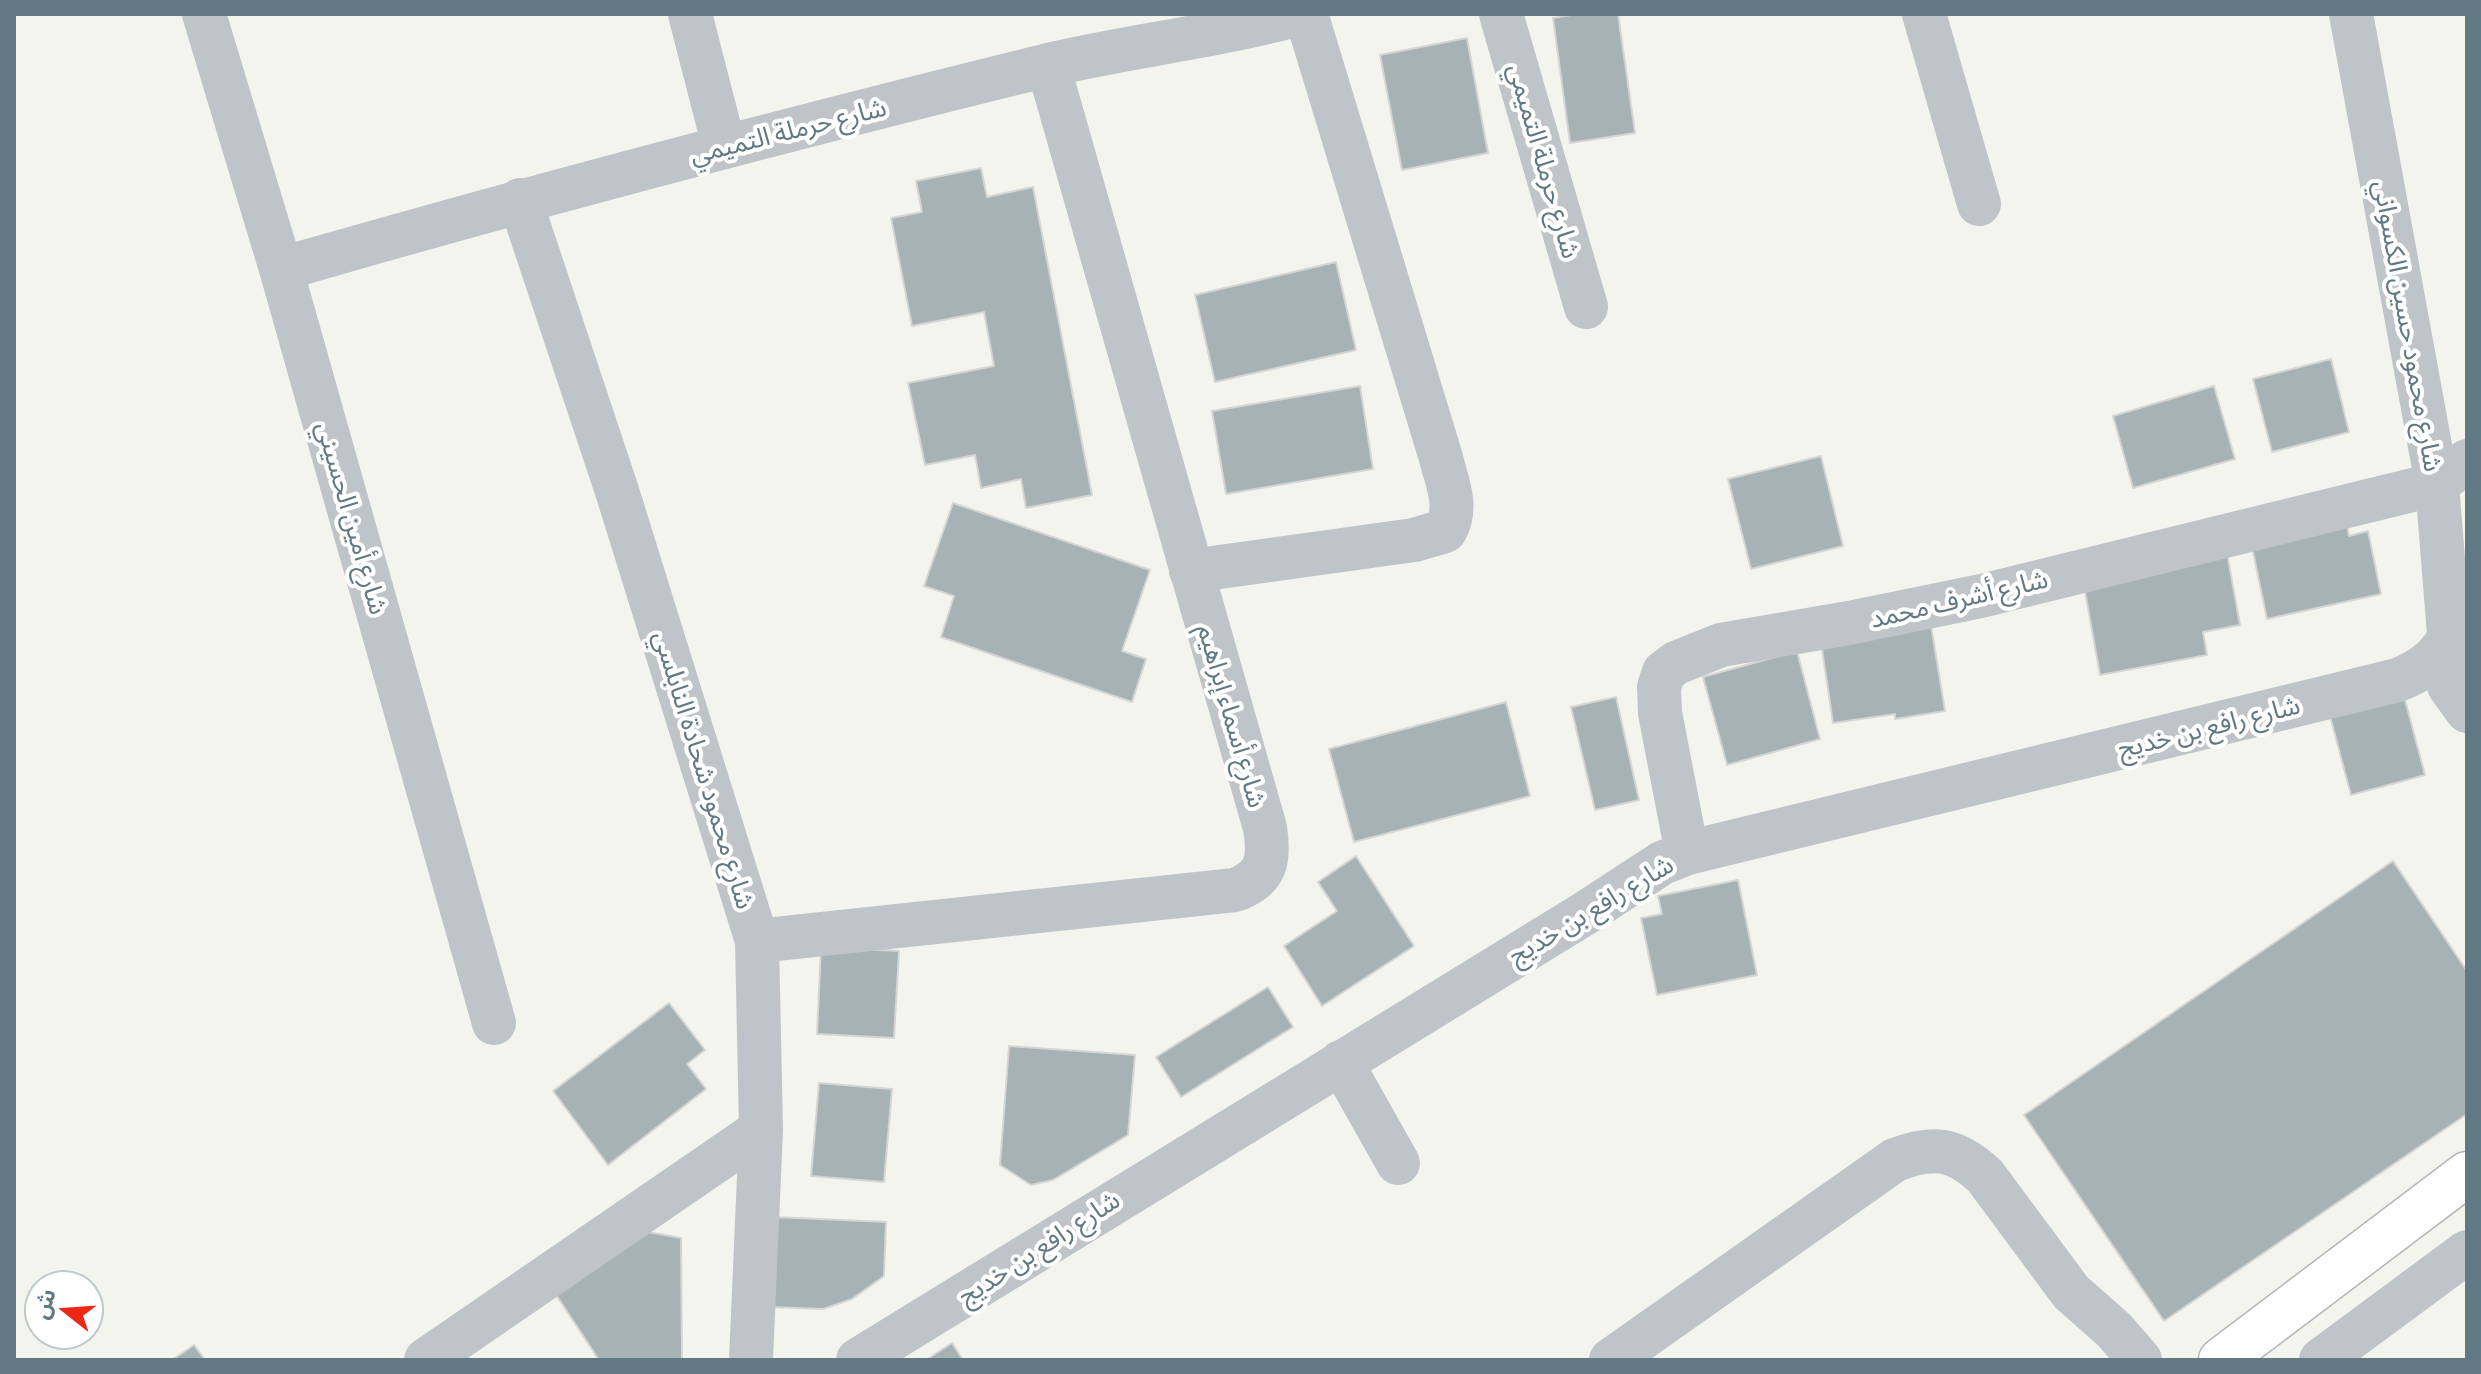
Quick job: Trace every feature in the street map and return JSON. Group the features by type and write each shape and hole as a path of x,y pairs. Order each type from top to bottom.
{"main road":[{"path":"2221,1360 2467,1174"}],"street":[{"name":"شارع أمين الحسيني","path":"204,14 281,269 494,1023"},
{"path":"690,14 724,146"},
{"name":"شارع حرملة التميمي","path":"281,269 520,200 724,146 1048,65 1297,14"},
{"path":"1191,571 1414,540 1445,531 1451,520 1453,507 1441,458 1306,14"},
{"name":"شارع حرملة التميمي","path":"1501,14 1586,307"},
{"path":"1924,14 1979,204"},
{"name":"شارع محمود حسين الكسواني","path":"2351,14 2452,473 2448,640 2443,655 2449,686 2467,711"},
{"name":"شارع أسماء إبراهيم","path":"757,941 1235,890 1261,876 1266,860 1265,828 1048,65"},
{"name":"شارع محمود شحادة النابلسي","path":"520,200 617,491 757,941 761,1130 748,1358"},
{"name":"شارع أشرف محمد","path":"1687,853 1658,698 1664,672 1676,663 1721,645 1981,596 2452,473"},
{"name":"شارع رافع بن خديج","path":"858,1360 1662,863 1687,853 2398,680 2418,672 2434,660 2448,640"},
{"path":"1341,1062 1398,1163"},
{"path":"426,1360 761,1130"},
{"path":"1611,1360 1895,1160 1933,1150 1953,1154 1985,1176 2071,1292 2114,1330 2140,1360"},
{"path":"2321,1360 2467,1252"},
{"path":"2349,1360 2467,1272"}],"building":[{"path":"1577,14 1618,14 1635,133 1570,143 1553,18"},
{"path":"1467,38 1488,153 1402,170 1380,55"},
{"path":"981,168 987,197 1033,187 1092,495 1026,508 1021,479 981,488 975,455 925,465 908,383 994,366 984,312 912,326 891,218 922,212 916,181"},
{"path":"1336,262 1356,350 1215,382 1195,295"},
{"path":"2331,359 2349,432 2272,452 2253,379"},
{"path":"1360,386 1373,469 1226,494 1212,411"},
{"path":"2214,386 2235,459 2133,488 2113,416"},
{"path":"1821,456 1843,546 1751,569 1728,479"},
{"path":"953,503 1150,570 1122,651 1146,659 1132,702 941,637 954,596 924,586"},
{"path":"2346,521 2349,536 2368,531 2381,594 2267,619 2251,542"},
{"path":"2227,553 2240,625 2203,632 2207,655 2100,675 2083,580"},
{"path":"1931,625 1945,711 1895,719 1895,714 1833,723 1821,642"},
{"path":"1797,651 1820,739 1727,765 1703,677"},
{"path":"2404,696 2425,775 2351,795 2330,716"},
{"path":"1616,697 1639,800 1595,810 1571,707"},
{"path":"1506,702 1530,796 1354,842 1329,749"},
{"path":"1356,856 1414,946 1322,1006 1284,946 1337,911 1318,882"},
{"path":"2393,861 2467,971 2467,1114 2164,1321 2024,1115"},
{"path":"1738,880 1757,975 1657,995 1641,918 1662,914 1658,896"},
{"path":"821,947 899,951 894,1038 817,1034"},
{"path":"1268,987 1293,1027 1181,1097 1156,1057"},
{"path":"669,1003 705,1050 687,1064 706,1089 608,1165 553,1091"},
{"path":"1009,1046 1135,1055 1128,1135 1053,1180 1031,1185 1000,1165"},
{"path":"819,1083 892,1089 884,1182 811,1176"},
{"path":"774,1217 886,1222 884,1276 852,1299 823,1309 770,1307"},
{"path":"637,1230 681,1238 682,1360 599,1360 551,1287"},
{"path":"952,1343 963,1360 926,1360"},
{"path":"194,1345 205,1360 172,1360"}]}
